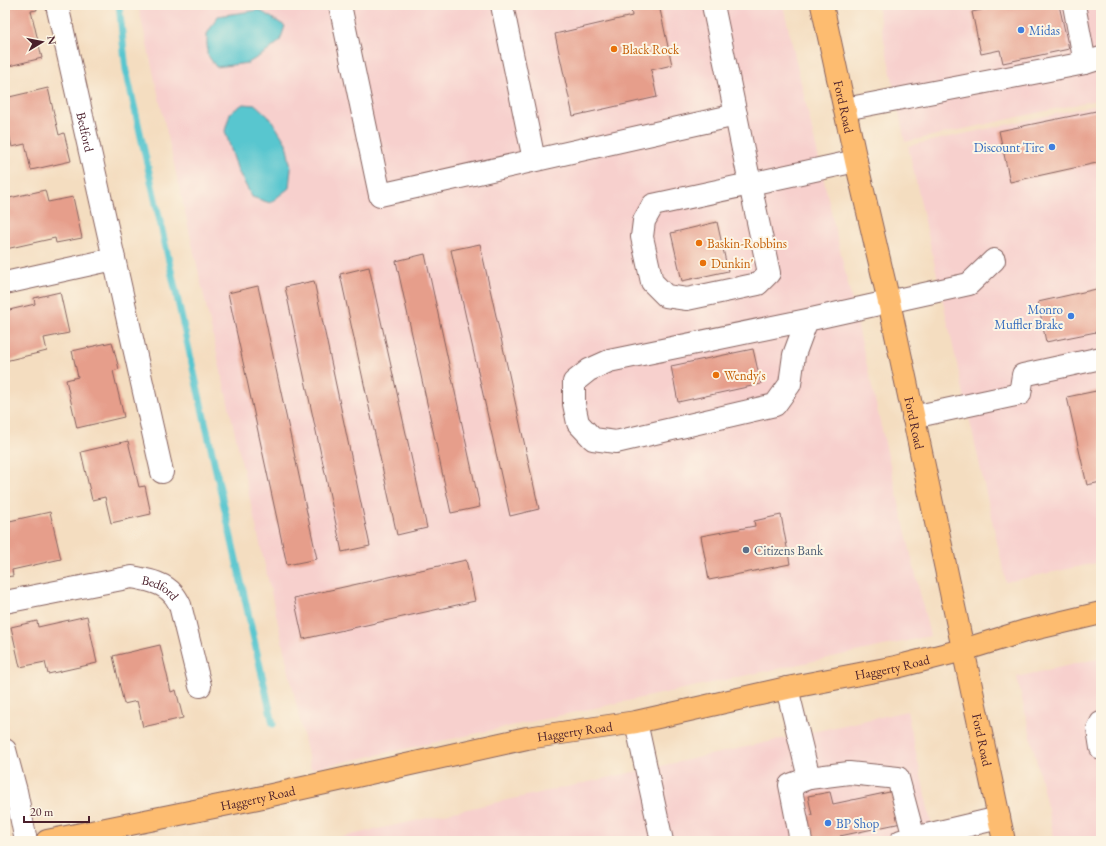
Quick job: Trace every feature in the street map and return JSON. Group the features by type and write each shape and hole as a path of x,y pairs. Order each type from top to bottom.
{"main road":[{"name":"Ford Road","path":"822,5 889,302 1004,841"},
{"name":"Haggerty Road","path":"47,841 258,798 528,738 636,722 787,688 896,667 964,650 1025,630 1101,614"}],"street":[{"name":"Bedford","path":"57,5 162,472"},
{"path":"340,5 380,194 736,115"},
{"path":"502,5 534,160"},
{"path":"714,5 750,184 769,273 758,284 687,299 666,296 652,282 642,237 644,220 653,206 750,184 856,161"},
{"path":"845,109 1093,61 1074,5"},
{"path":"5,283 114,259"},
{"path":"807,320 794,355 790,384 775,405 616,442 593,439 578,423 574,404 574,382 589,370 608,361 807,320 970,284 994,260"},
{"path":"913,417 1020,394 1023,375 1101,358"},
{"name":"Bedford","path":"5,602 132,577 149,580 164,586 173,593 180,605 200,686"},
{"path":"787,688 809,778"},
{"path":"636,722 662,841"},
{"path":"1101,723 1098,729 1101,748"},
{"path":"5,750 16,791 26,841"},
{"path":"801,841 790,785 809,778 849,773 898,778 907,839 999,818"}],"shaded area":[{"path":"138,5 783,5 930,636 311,769"},
{"path":"877,5 1101,5 1101,99 905,142"},
{"path":"1101,104 1101,562 1006,582 908,146"},
{"path":"1101,658 1101,841 1055,841 1017,677"},
{"path":"907,711 935,841 333,841 333,839"}],"water":[{"path":"259,10 285,26 280,41 268,51 248,63 216,67 207,54 207,34 218,16"},
{"path":"243,104 256,105 271,119 286,143 291,168 289,188 270,203 252,197 238,171 225,131 230,113"}],"building":[{"path":"5,5 36,5 37,10 31,11 42,58 5,67"},
{"name":"Black Rock","path":"647,5 659,5 672,65 651,70 657,97 573,116 555,34 632,16 631,9"},
{"name":"Midas","path":"1004,5 1059,5 1069,49 1003,63 1000,50 981,54 972,12"},
{"path":"48,88 59,135 64,133 71,161 31,170 25,144 12,147 5,116 5,98"},
{"name":"Discount Tire","path":"1101,110 1101,162 1010,182 999,131"},
{"path":"45,190 48,202 73,197 82,238 56,243 55,238 6,249 5,199"},
{"path":"717,222 728,271 682,281 671,233"},
{"path":"480,244 539,509 510,516 451,250"},
{"path":"425,254 480,507 451,513 396,261"},
{"path":"369,267 427,528 397,535 340,274"},
{"path":"314,281 370,546 342,552 285,287"},
{"path":"258,286 317,559 287,565 228,293"},
{"name":"Monro Muffler Brake","path":"1101,288 1101,331 1046,342 1038,302"},
{"path":"60,292 69,333 44,338 47,351 5,361 5,311 35,304 34,298"},
{"path":"112,342 119,369 113,371 124,417 77,428 66,380 78,377 72,351"},
{"name":"Wendy's","path":"753,349 761,384 678,402 671,366"},
{"path":"1101,390 1101,482 1087,485 1067,397"},
{"path":"128,441 139,487 145,486 151,514 111,523 105,497 92,500 81,452"},
{"path":"50,512 61,559 12,570 13,576 5,577 5,522"},
{"name":"Citizens Bank","path":"781,515 790,564 709,580 701,536 755,526 754,521"},
{"path":"466,560 475,601 303,639 294,598"},
{"path":"87,616 97,663 48,674 45,662 20,667 11,627 37,621 38,627"},
{"path":"160,645 171,692 176,690 183,718 143,727 137,701 124,704 113,656"},
{"path":"899,790 906,822 840,836 841,841 811,841 806,816 812,815 808,796 830,792 833,804"}],"waterway":[{"path":"119,5 126,70 273,724"}],"place":[{"name":"Midas","path":"1021,30"},
{"name":"Black Rock","path":"614,49"},
{"name":"Discount Tire","path":"1052,147"},
{"name":"Baskin-Robbins","path":"699,243"},
{"name":"Dunkin'","path":"703,263"},
{"name":"Monro Muffler Brake","path":"1071,316"},
{"name":"Wendy's","path":"716,375"},
{"name":"Citizens Bank","path":"746,550"},
{"name":"BP Shop","path":"828,823"}]}
